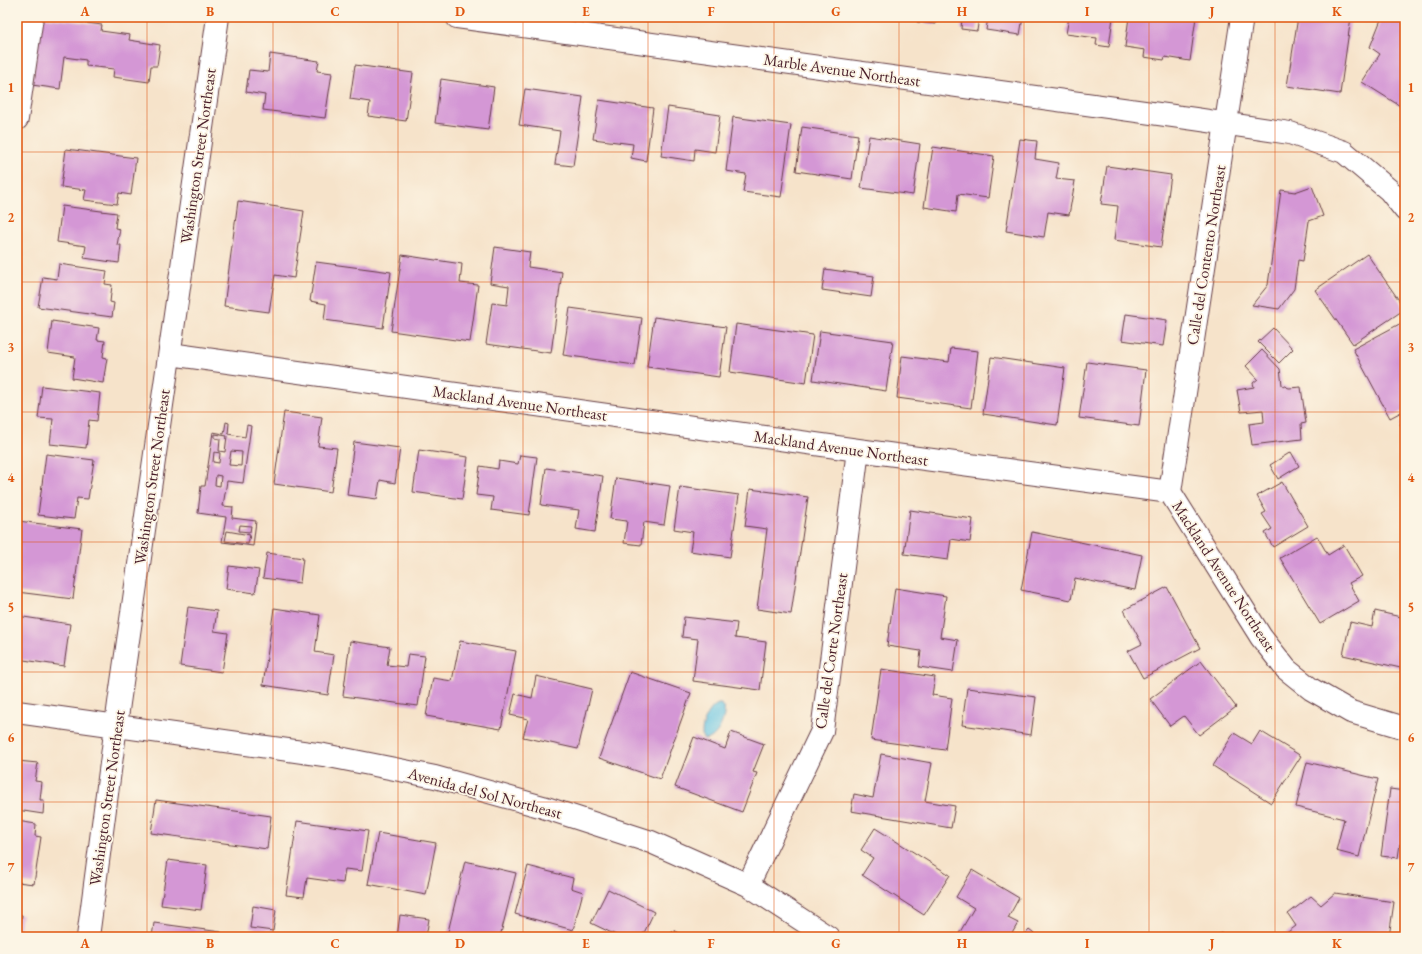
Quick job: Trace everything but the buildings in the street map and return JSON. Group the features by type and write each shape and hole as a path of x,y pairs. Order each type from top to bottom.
{"street":[{"path":"17,119 32,17"},
{"name":"Washington Street Northeast","path":"88,937 116,726 218,17"},
{"name":"Marble Avenue Northeast","path":"457,17 1290,133 1344,152 1389,190 1405,210"},
{"name":"Calle del Contento Northeast","path":"1170,492 1242,17"},
{"name":"Mackland Avenue Northeast","path":"170,354 1170,492 1261,637 1286,669 1311,689 1351,712 1405,728"},
{"name":"Calle del Corte Northeast","path":"748,885 822,731 858,450"},
{"name":"Avenida del Sol Northeast","path":"17,712 324,755 435,776 651,842 748,885 828,937"}],"water":[{"path":"721,704 724,707 724,716 720,726 714,735 706,740 703,739 702,730 705,719 714,706"}]}
